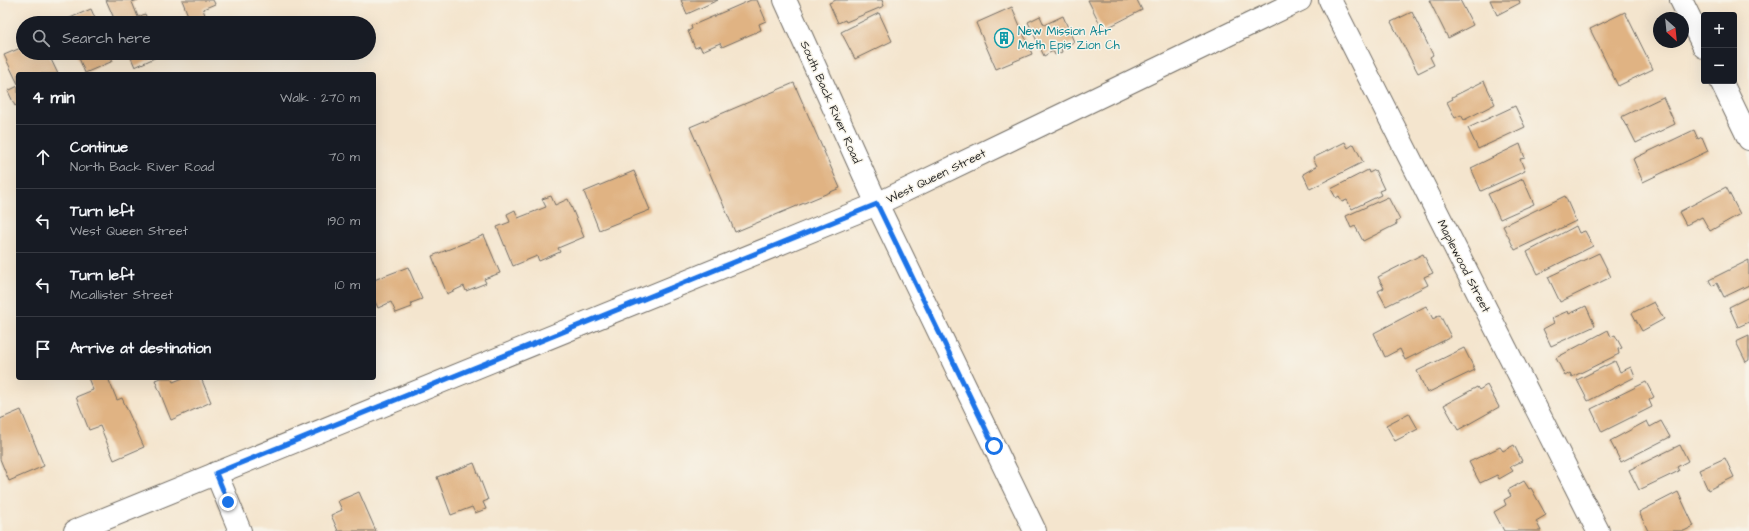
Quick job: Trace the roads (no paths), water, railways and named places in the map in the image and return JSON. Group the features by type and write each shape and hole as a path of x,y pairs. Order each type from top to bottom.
{"street":[{"name":"South Back River Road","path":"785,0 877,204 1035,531"},
{"name":"West Queen Street","path":"75,531 877,204 1300,0"},
{"name":"Maplewood Street","path":"1330,0 1598,531"},
{"path":"1681,0 1701,41"},
{"path":"1722,84 1749,139"},
{"path":"216,473 240,531"}],"place":[{"name":"New Mission Afr Meth Epis Zion Ch","path":"1004,38"}]}
